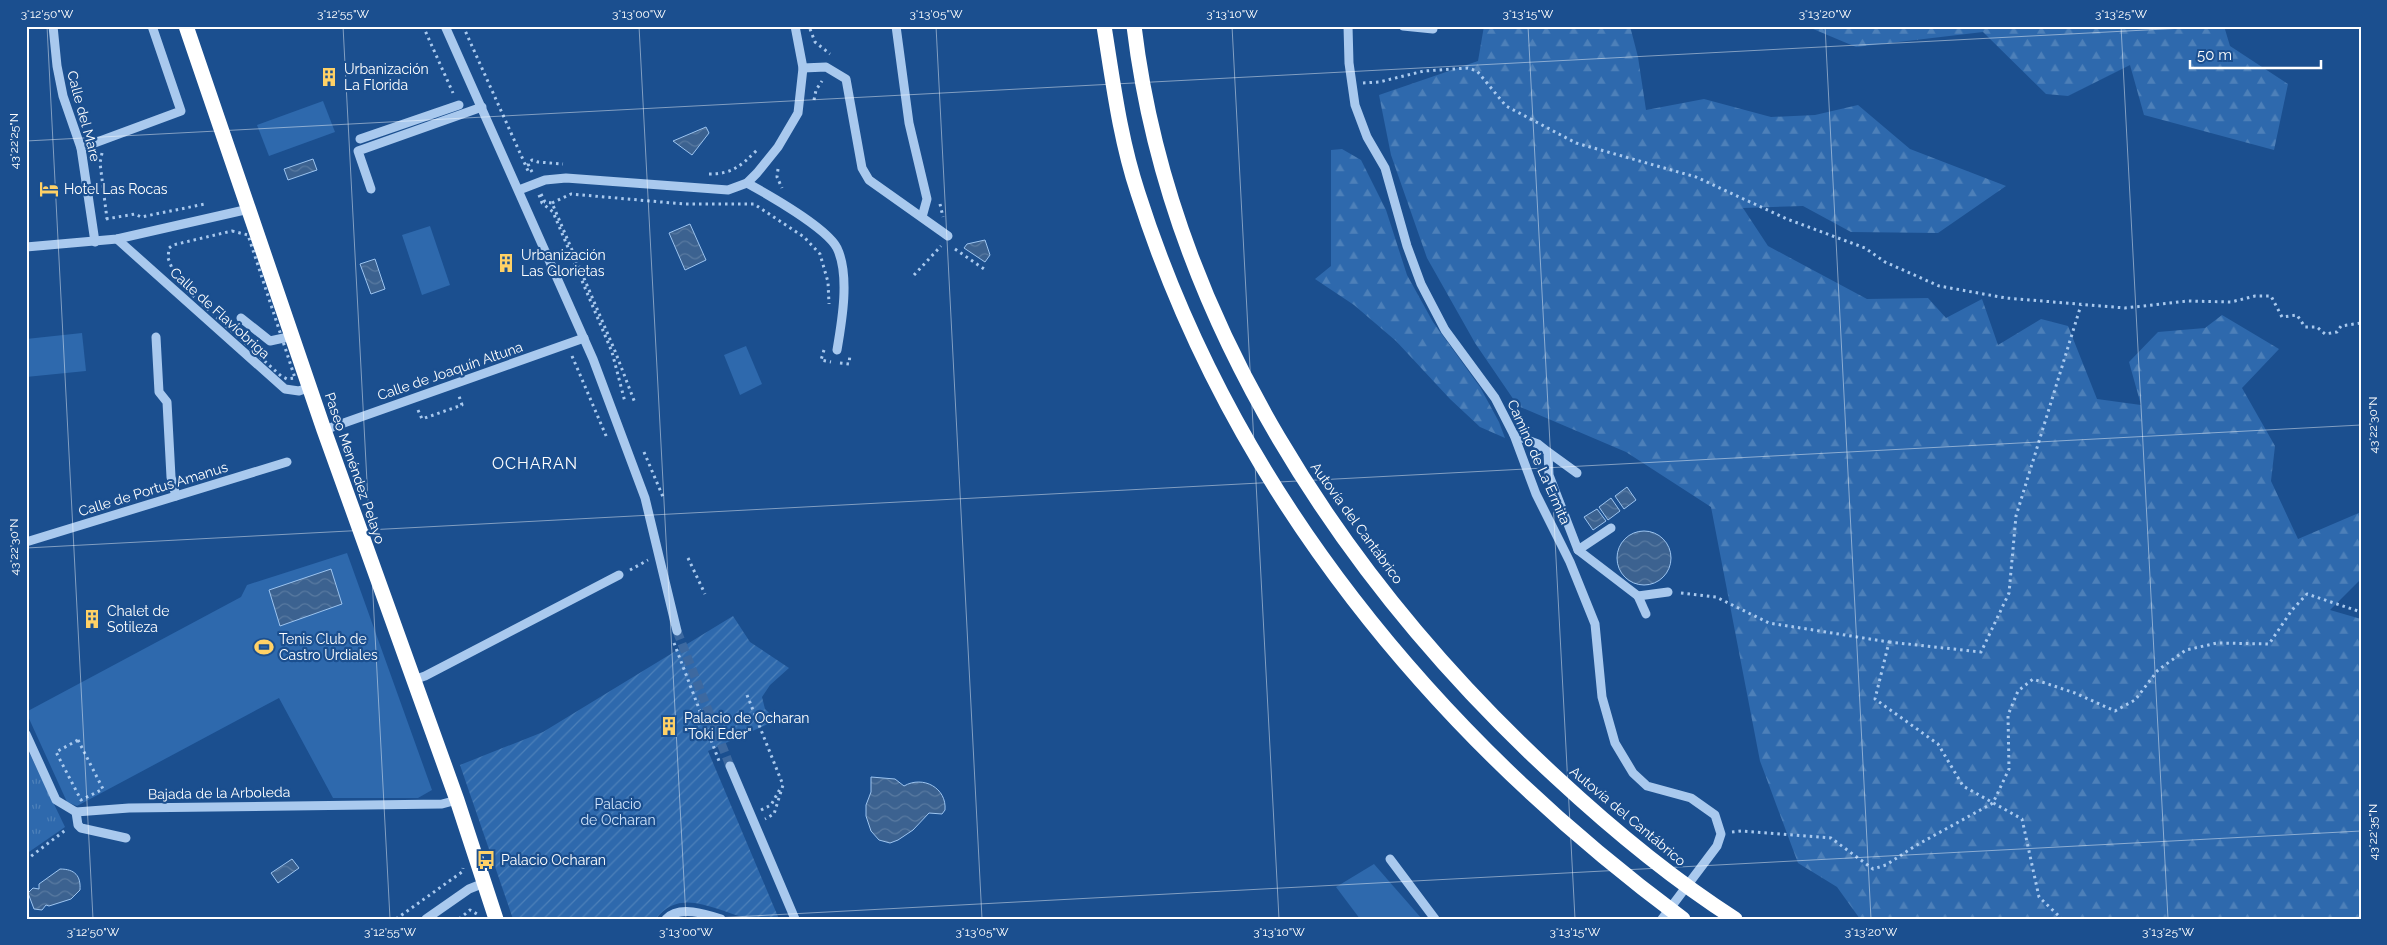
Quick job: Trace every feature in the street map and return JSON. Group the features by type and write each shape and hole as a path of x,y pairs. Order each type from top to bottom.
{"highway":[{"name":"Paseo Menéndez Pelayo","path":"186,26 249,209 288,338 310,387 457,800 496,919"},
{"path":"1104,26 1123,136 1137,191 1157,249 1179,305 1226,406 1284,504 1352,596 1415,675 1483,749 1563,822 1683,919"},
{"name":"Autovía del Cantábrico","path":"1134,26 1140,75 1164,177 1202,283 1245,378 1298,469 1356,554 1418,633 1484,708 1598,814 1663,868 1735,919"}],"street":[{"name":"Calle del Mare","path":"53,26 57,66 63,96 81,148 95,242"},
{"path":"81,148 181,111 152,26"},
{"path":"445,26 584,338 645,498 674,632"},
{"path":"519,190 536,182 566,178 728,190 747,183 778,147 798,113 803,68 795,26"},
{"path":"896,26 909,123 927,198 922,218"},
{"name":"Camino de La Ermita","path":"1348,26 1355,105 1367,138 1385,168 1404,238 1421,284 1445,330 1495,398 1514,434 1536,494 1570,562 1595,624 1602,697 1615,743 1633,773 1647,786 1690,798 1715,815 1721,834"},
{"path":"1403,26 1433,29"},
{"path":"803,68 826,67 846,79 862,168 869,180 948,236"},
{"path":"360,139 459,105"},
{"path":"372,189 358,151 482,107"},
{"path":"747,183 818,227 837,247 843,279 843,314 837,350"},
{"path":"26,248 117,240 249,209"},
{"name":"Calle de Flaviobriga","path":"117,240 285,389 299,391 310,387"},
{"path":"241,318 270,342 288,338"},
{"path":"156,337 159,392 167,402 171,477 176,496"},
{"name":"Calle de Joaquín Altuna","path":"324,430 584,338"},
{"path":"1514,434 1538,444 1577,473"},
{"path":"1548,452 1548,475 1578,550 1638,596 1646,614"},
{"name":"Calle de Portus Amanus","path":"26,542 287,462"},
{"path":"1578,550 1612,528"},
{"path":"413,680 425,676 619,575"},
{"path":"1638,596 1668,592"},
{"path":"26,734 56,800 76,812 81,828 126,838"},
{"path":"726,766 751,816 795,919"},
{"name":"Bajada de la Arboleda","path":"76,812 129,808 442,804 457,800"},
{"path":"1662,919 1717,846 1721,834"},
{"path":"1390,859 1435,919"},
{"path":"426,919 468,889 484,883"},
{"path":"666,919 681,912 701,913 721,919"}],"path":[{"path":"423,26 459,105"},
{"path":"810,28 815,42 833,56"},
{"path":"1352,84 1379,82 1424,71 1468,68 1477,71 1506,106 1576,143 1696,177 1787,219 1865,248 1885,262 1939,286 2006,298 2125,308 2188,301 2231,302 2255,296 2271,296 2282,317 2297,315 2306,327 2317,327 2326,334 2337,332 2341,326 2361,323"},
{"path":"813,107 820,83 830,78"},
{"path":"706,174 724,174 737,168 764,143"},
{"path":"103,151 100,163 106,219"},
{"path":"566,164 532,160 528,164 545,202 552,203 571,194 684,204 754,204 804,236 820,254 828,282 829,313"},
{"path":"782,164 777,170 778,182 789,193"},
{"path":"938,196 944,220 950,219"},
{"path":"93,221 135,214 141,217 214,202"},
{"path":"552,203 635,403"},
{"path":"232,231 248,235 288,338 295,378 287,379 281,376 177,280 168,258 169,248 173,245 232,231"},
{"path":"938,241 946,248"},
{"path":"959,244 953,249 987,270"},
{"path":"914,275 942,245"},
{"path":"1668,592 1716,597 1769,623 1889,642 1981,652 2009,592 2016,516 2080,305"},
{"path":"567,344 608,440"},
{"path":"824,347 821,360 848,364 851,350"},
{"path":"612,352 627,410"},
{"path":"640,445 664,498"},
{"path":"646,552 651,569"},
{"path":"688,558 705,594"},
{"path":"619,575 648,560"},
{"path":"1721,834 1741,831 1831,838 1873,869 1886,865 1915,846 1993,803 2010,769 2008,715 2018,692 2033,679 2075,693 2115,711 2135,700 2158,670 2186,650 2217,643 2269,644 2292,610 2307,594 2361,612"},
{"path":"674,632 726,766"},
{"path":"1889,642 1875,699 1938,744 1963,786 2022,819 2040,898 2062,919"},
{"path":"748,695 783,785 774,814 755,825"},
{"path":"78,740 103,789 81,800 56,752 78,740"},
{"path":"751,816 770,805 783,785"},
{"path":"26,860 78,822"},
{"path":"396,919 462,872 463,868 460,859"},
{"path":"459,919 470,910 474,911 479,919"}],"green space":[{"path":"1484,26 1630,26 1638,57 1646,110 1704,99 1771,117 1815,115 1858,105 1910,149 2006,186 1938,233 1851,232 1803,206 1743,208 1768,246 1867,299 1928,298 1946,318 1982,299 1998,345 2041,319 2068,326 2097,399 2141,405 2129,362 2158,332 2205,328 2222,315 2279,349 2242,388 2275,446 2271,481 2298,539 2361,512 2361,579 2330,610 2361,619 2361,919 1860,919 1837,887 1798,863 1760,761 1711,507 1626,452 1518,406 1475,343 1427,258 1391,155 1379,95 1478,61"},
{"path":"1806,26 2224,26 2230,46 2288,84 2274,150 2144,115 2130,65 2068,96 2046,94 1983,32 1856,47"},
{"path":"323,101 335,132 269,156 257,125"},
{"path":"1342,149 1361,160 1386,210 1407,275 1433,322 1480,387 1499,422 1505,438 1480,427 1450,399 1396,341 1354,305 1315,279 1331,266 1331,150"},
{"path":"430,226 450,285 422,295 402,235"},
{"path":"82,333 86,371 26,377 26,339"},
{"path":"746,346 762,384 740,395 724,355"},
{"name":"Tenis Club de Castro Urdiales","path":"347,553 432,790 418,798 333,798 279,698 77,806 67,802 26,712 241,597 247,585"},
{"name":"Palacio de Ocharan","path":"733,616 750,642 789,668 770,685 762,697 765,709 777,720 708,751 779,919 747,918 712,907 688,903 677,904 666,909 656,919 513,919 460,765 543,732"},
{"path":"26,746 65,827 26,854"},
{"path":"1374,864 1422,919 1360,919 1336,887"}],"water":[{"path":"706,127 709,133 692,155 673,141"},
{"path":"313,159 317,170 288,180 284,169"},
{"path":"690,224 706,260 685,270 669,233"},
{"path":"985,240 990,255 985,262 964,248 967,244"},
{"path":"375,259 385,289 371,294 360,264"},
{"path":"1627,487 1636,500 1624,509 1615,496"},
{"path":"1611,498 1620,511 1608,520 1599,507"},
{"path":"1597,509 1606,521 1593,530 1584,517"},
{"path":"1639,531 1649,531 1659,535 1667,543 1671,558 1667,573 1659,581 1649,585 1639,585 1629,581 1621,573 1617,563 1617,553 1621,543 1629,535"},
{"path":"331,569 342,604 280,626 269,590"},
{"path":"871,777 895,779 904,786 911,783 926,783 938,790 942,795 945,802 945,810 942,814 929,813 913,830 898,840 890,843 879,840 871,831 866,816 866,805 871,792"},
{"path":"292,859 299,868 278,883 271,873"},
{"path":"60,869 70,870 76,874 80,890 71,899 49,906 46,905 42,910 34,909 28,893 33,888 39,889 39,884"}],"tunnel":[{"path":"677,631 730,766"}],"place":[{"name":"Urbanización La Florida","path":"329,77"},
{"name":"Hotel Las Rocas","path":"49,189"},
{"name":"Urbanización Las Glorietas","path":"506,263"},
{"name":"Chalet de Sotileza","path":"92,619"},
{"name":"Tenis Club de Castro Urdiales","path":"264,647"},
{"name":"Palacio de Ocharan \"Toki Eder\"","path":"669,726"},
{"name":"Palacio Ocharan","path":"486,860"}],"district":[{"name":"OCHARAN","path":"535,463"}]}
